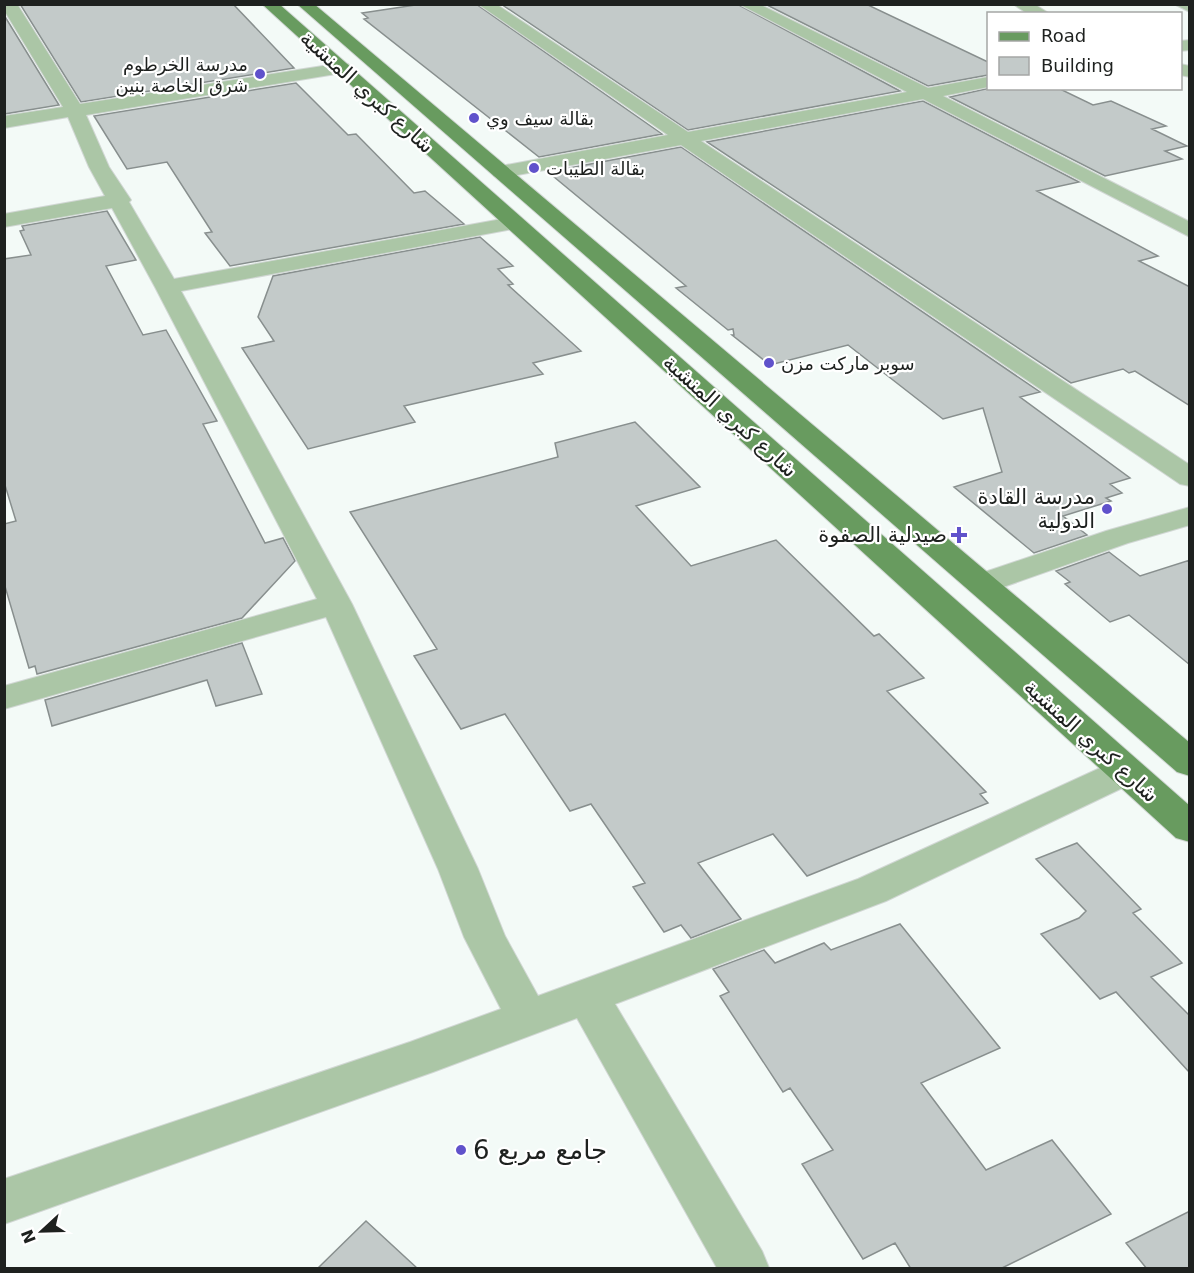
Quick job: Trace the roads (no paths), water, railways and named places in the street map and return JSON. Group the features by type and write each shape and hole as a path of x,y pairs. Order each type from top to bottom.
{"main road":[{"name":"شارع كبري المنشية","path":"270,4 754,436 1124,772 1190,828"},
{"name":"شارع كبري المنشية","path":"304,4 1190,763"}],"street":[{"path":"9,4 74,110 99,167 120,200 167,286 336,604 458,869 485,937 528,1019"},
{"path":"485,4 1190,478"},
{"path":"746,4 926,94 1190,231"},
{"path":"1181,4 1190,8"},
{"path":"4,122 342,68"},
{"path":"501,172 987,82"},
{"path":"4,221 120,200"},
{"path":"167,286 513,223"},
{"path":"981,584 1117,537 1190,516"},
{"path":"4,698 336,604"},
{"path":"4,1202 528,1019 872,890 1124,772"},
{"path":"588,997 744,1269"}],"place":[{"name":"مدرسة الخرطوم شرق الخاصة بنين","path":"260,74"},
{"name":"بقالة سيف وي","path":"474,118"},
{"name":"بقالة الطيبات","path":"534,168"},
{"name":"سوبر ماركت مزن","path":"769,363"},
{"name":"مدرسة القادة الدولية","path":"1107,509"},
{"name":"صيدلية الصفوة","path":"959,535"},
{"name":"جامع مربع 6","path":"461,1150"}]}
